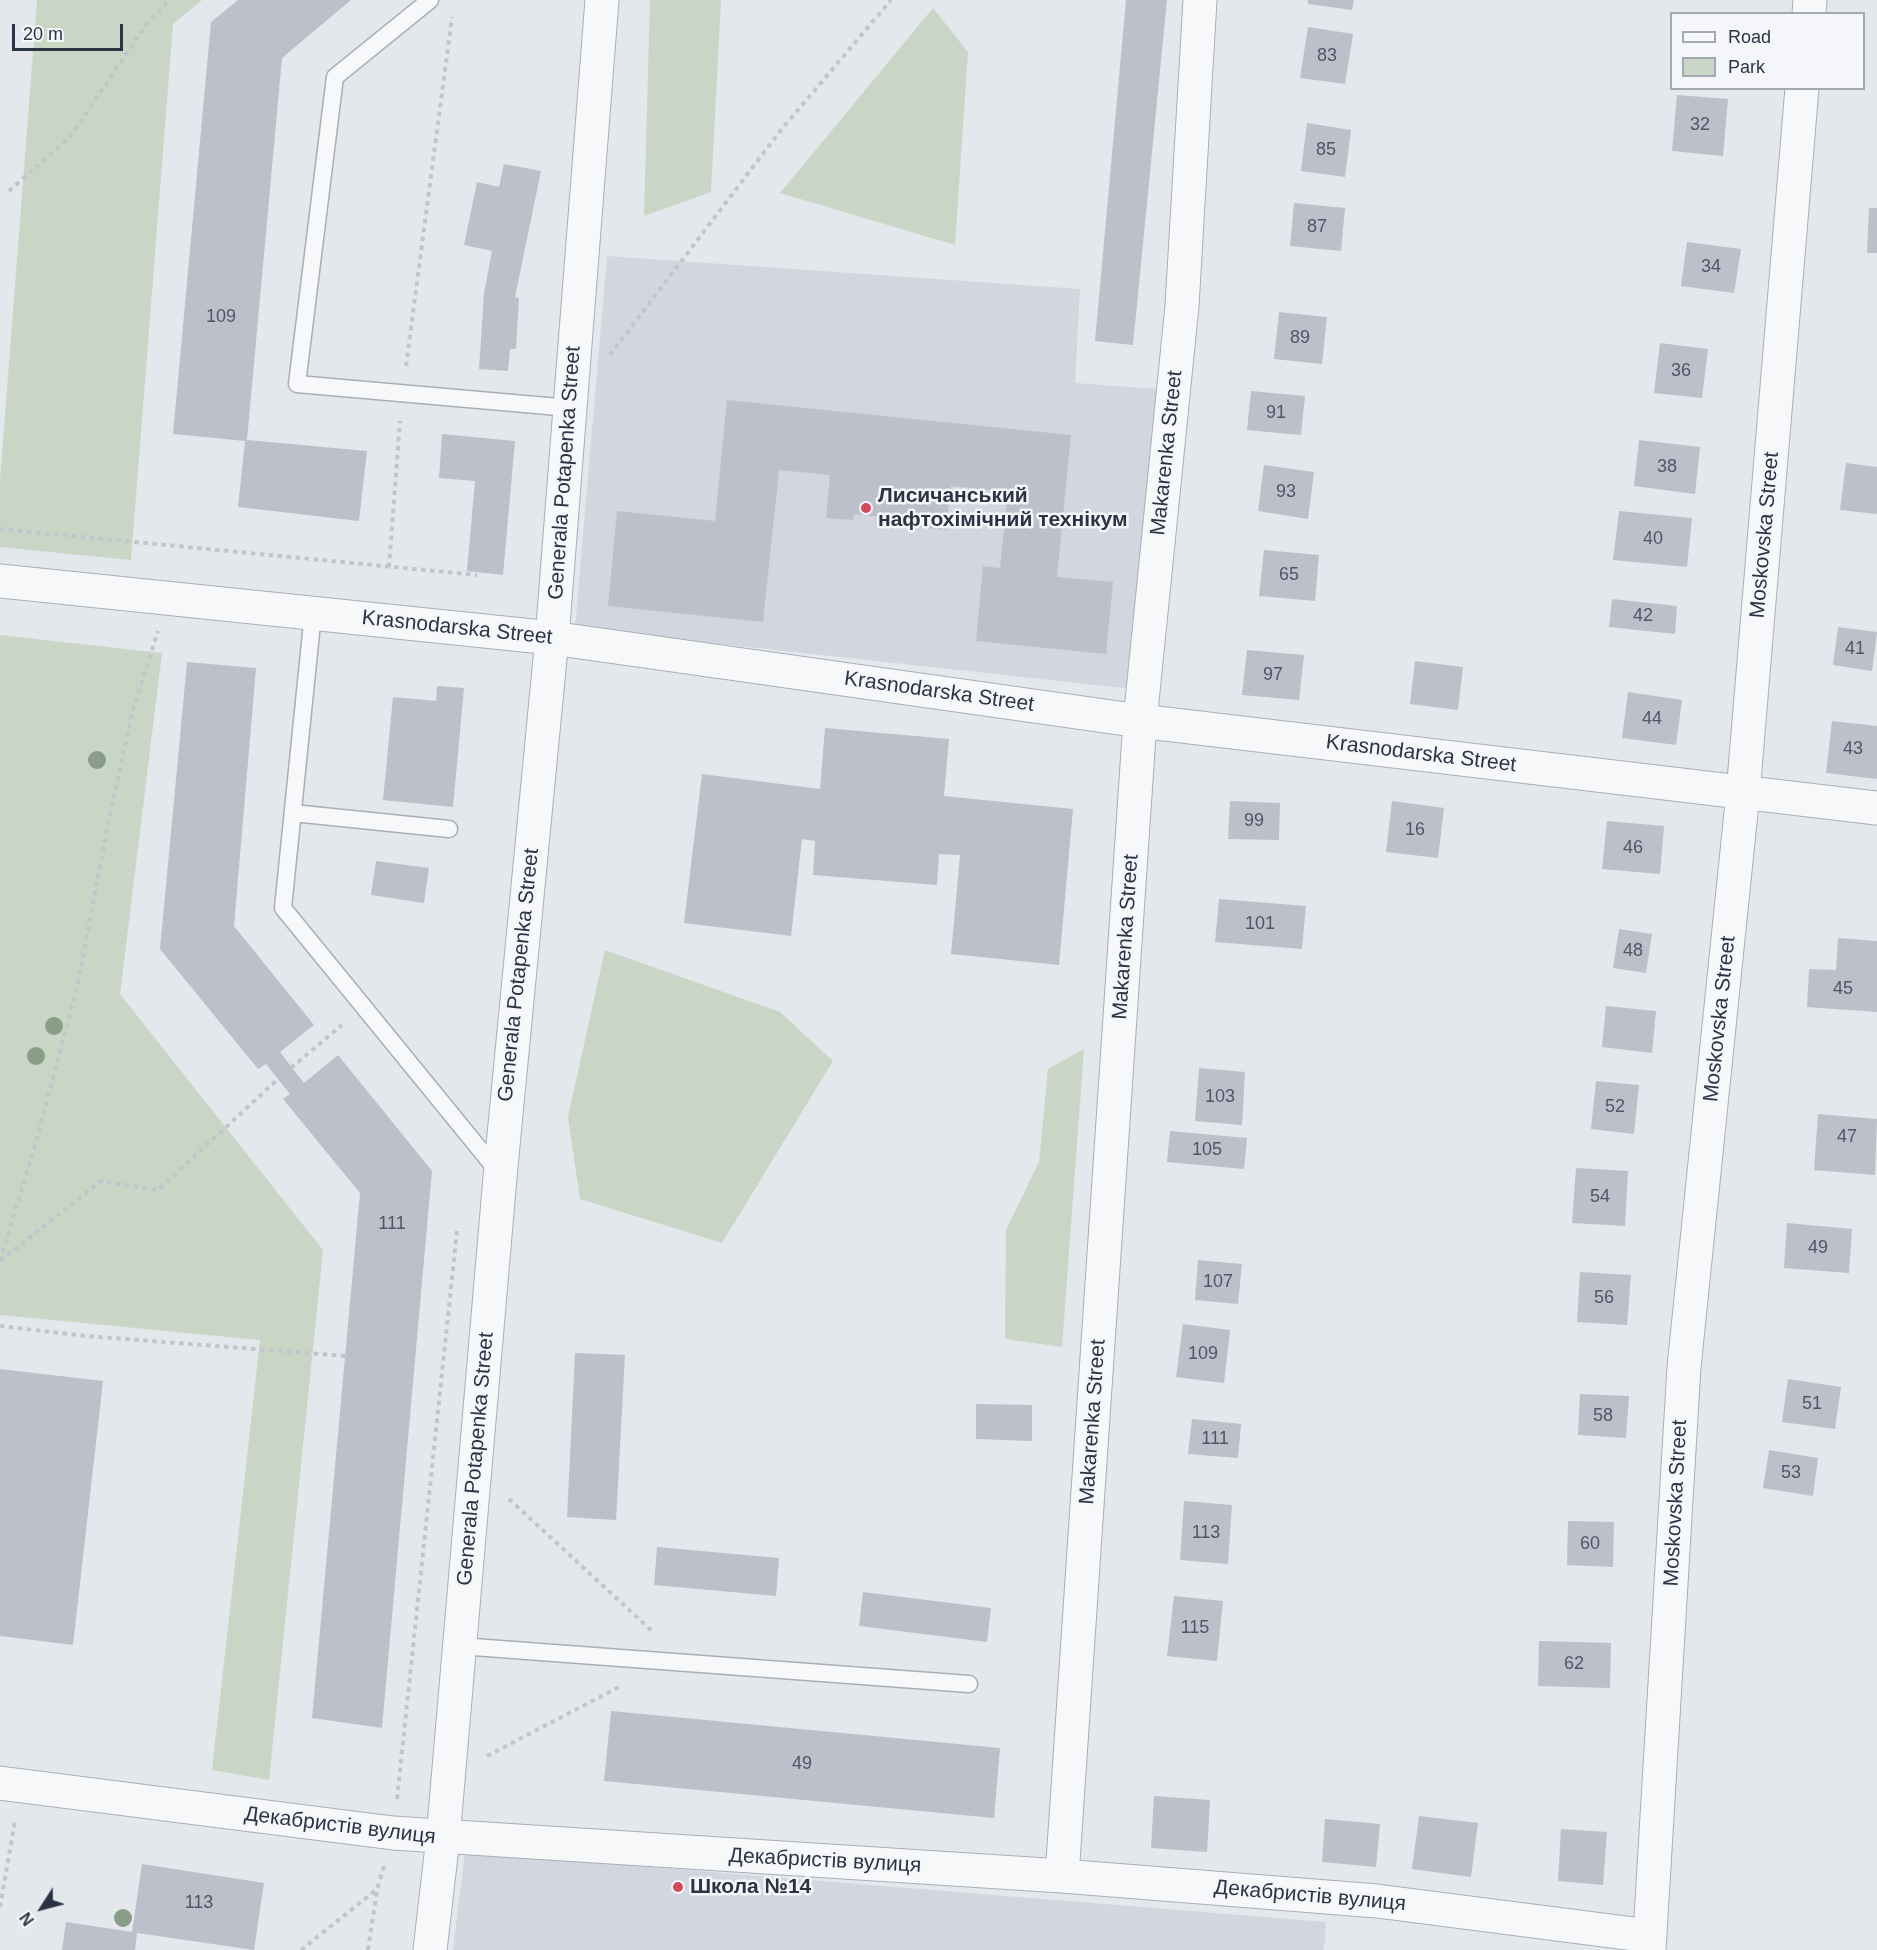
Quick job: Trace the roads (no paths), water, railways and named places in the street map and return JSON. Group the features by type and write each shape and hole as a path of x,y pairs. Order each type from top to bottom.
{"street":[{"name":"Generala Potapenka Street","path":"430,1950 449,1775 500,1175 552,638 602,0"},
{"name":"Makarenka Street","path":"1062,1876 1140,721 1182,306 1200,0"},
{"name":"Moskovska Street","path":"1650,1943 1684,1366 1743,793 1802,90"},
{"name":"Krasnodarska Street","path":"0,581 552,638 1140,721 1877,808"},
{"name":"Декабристів вулиця","path":"0,1783 443,1838 1062,1876 1377,1901 1650,1943"}],"lane":[{"path":"430,0 335,77 297,384 570,408"},
{"path":"313,613 283,908 500,1175"},
{"path":"293,813 449,829"},
{"path":"460,1646 969,1684"}],"place":[{"name":"Лисичанський нафтохімічний технікум","path":"866,508"},
{"name":"Школа №14","path":"678,1887"}]}
